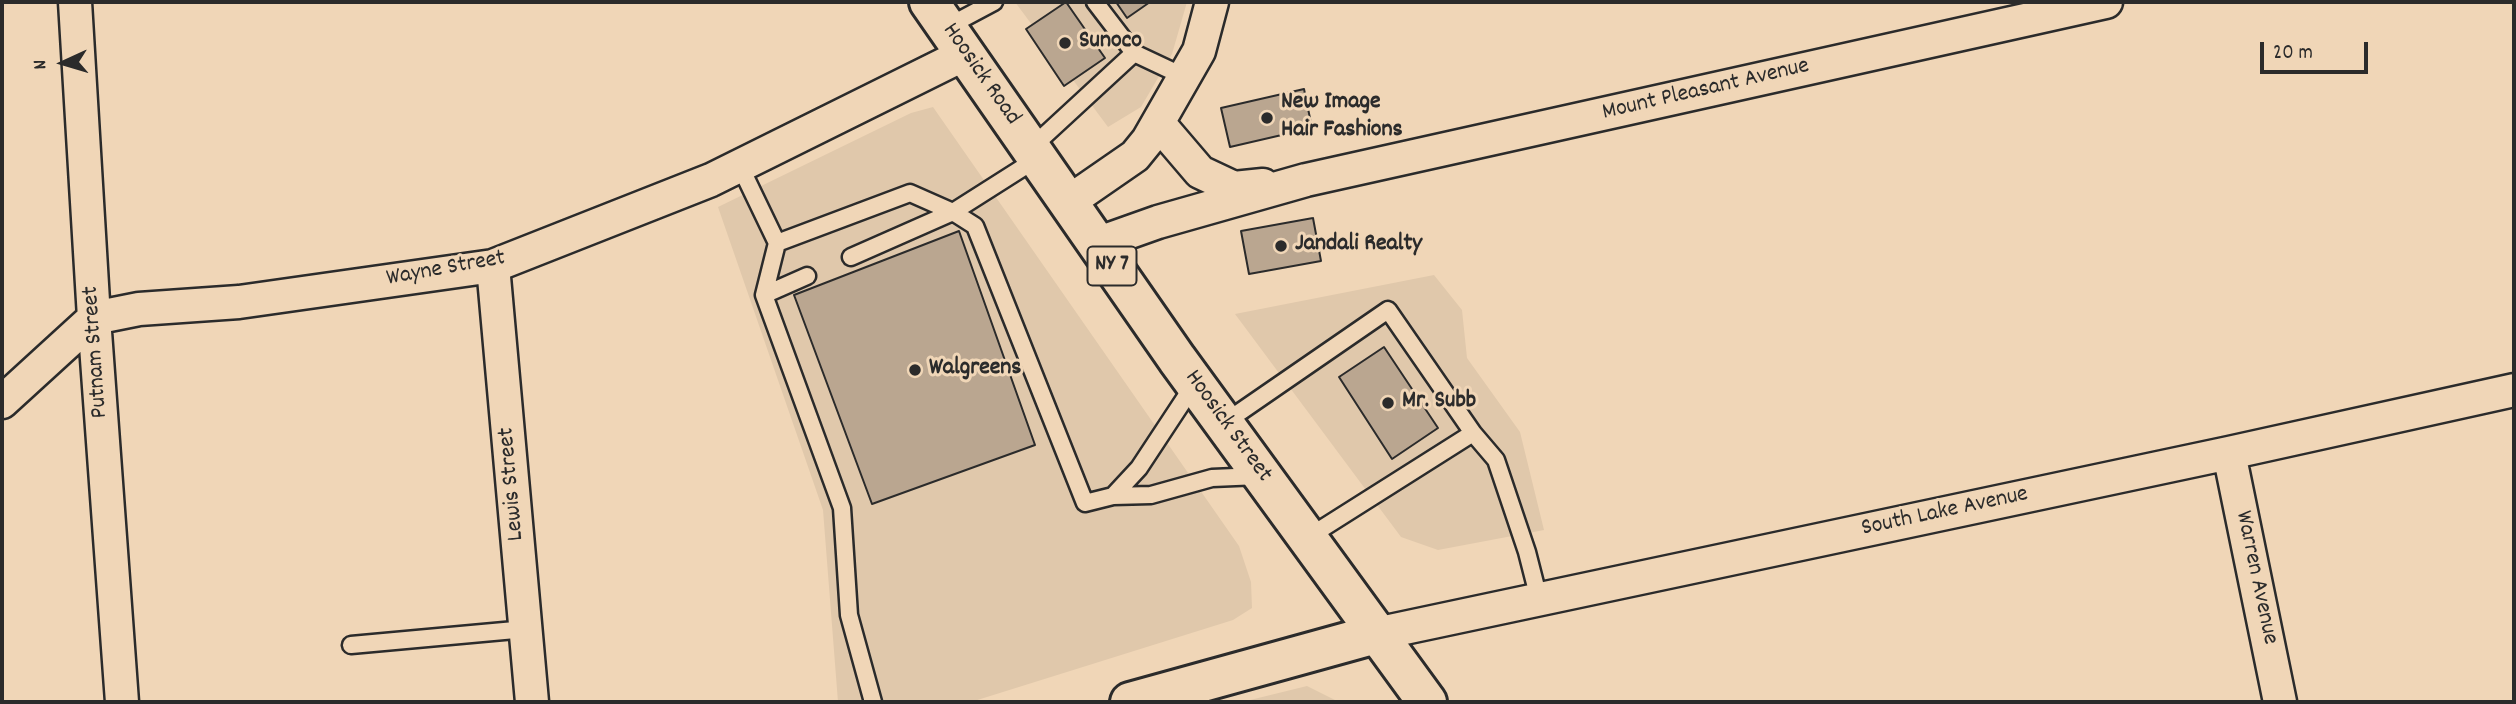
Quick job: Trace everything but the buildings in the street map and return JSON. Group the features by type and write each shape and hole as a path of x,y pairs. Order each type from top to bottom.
{"main road":[{"name":"Hoosick Road","path":"947,28 1034,153"},
{"name":"Hoosick Street","path":"1034,153 1195,383 1427,702"},
{"path":"1130,702 1376,634"}],"street":[{"name":"Putnam Street","path":"75,2 94,318 122,702"},
{"path":"1068,203 1135,156 1159,124 1199,51 1212,2"},
{"name":"Mount Pleasant Avenue","path":"1096,244 1158,222 1306,180 2106,2"},
{"name":"Wayne Street","path":"94,318 139,309 240,302 493,267 740,166 947,28"},
{"name":"Mount Pleasant Avenue","path":"1159,124 1200,172 1234,188 1306,180"},
{"name":"Lewis Street","path":"493,267 533,702"},
{"path":"2,402 94,318"},
{"name":"South Lake Avenue","path":"1376,634 2514,390"},
{"name":"Warren Avenue","path":"2229,453 2280,702"}],"lane":[{"path":"947,28 994,2"},
{"path":"1095,2 1134,53 1185,77"},
{"path":"851,257 953,212 1034,153 1134,53"},
{"path":"740,166 777,243 764,295 842,508 849,615 873,702"},
{"path":"777,243 910,193 953,212 975,226 1086,503 1113,496 1151,495 1212,478 1262,475"},
{"path":"764,295 807,276"},
{"path":"1224,423 1388,310 1473,433 1496,460 1527,552 1539,598"},
{"path":"1113,496 1139,468 1195,383"},
{"path":"1307,538 1473,433"},
{"path":"351,645 526,629"}],"shaded area":[{"path":"1015,2 1187,2 1172,54 1141,107 1108,127"},
{"path":"933,107 1239,546 1251,582 1252,608 1233,620 971,702 838,702 823,510 718,207 911,113"},
{"path":"1434,275 1462,310 1467,358 1520,432 1544,530 1438,550 1401,537 1235,314"},
{"path":"1307,686 1339,702 1242,702"}],"place":[{"name":"Sunoco","path":"1065,43"},
{"name":"New Image Hair Fashions","path":"1267,118"},
{"name":"Jandali Realty","path":"1281,246"},
{"name":"Walgreens","path":"915,370"},
{"name":"Mr. Subb","path":"1388,403"}]}
